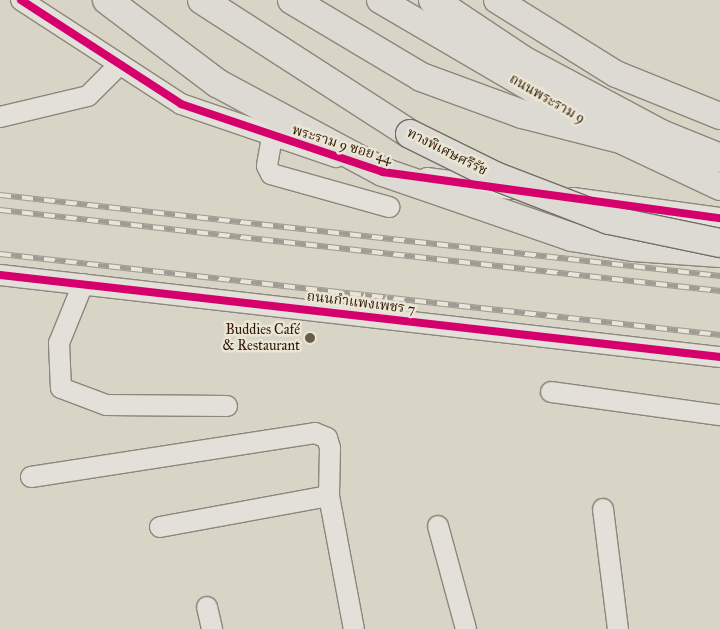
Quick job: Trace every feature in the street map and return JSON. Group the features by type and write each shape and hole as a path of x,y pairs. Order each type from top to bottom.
{"highway":[{"path":"107,0 217,83 383,172 572,236 720,253"},
{"name":"ทางพิเศษศรีรัช","path":"202,0 410,134 495,176 610,220 720,243"},
{"path":"292,0 421,77 522,114 616,138"},
{"path":"433,0 523,60 661,134 720,158"}],"main road":[{"name":"ถนนพระราม 9","path":"380,0 616,138 720,187"},
{"path":"497,0 616,74 720,116"}],"street":[{"name":"พระราม 9 ซอย 44","path":"21,0 181,104 272,137 383,172 720,218"},
{"path":"0,116 88,96 119,65"},
{"path":"272,137 266,166 270,174 389,207"},
{"name":"ถนนกำแพงเพชร 7","path":"0,275 720,357"},
{"path":"82,284 59,343 61,388 106,405 227,406"},
{"path":"552,392 720,415"},
{"path":"31,477 314,433 327,438 330,448 328,496 354,629"},
{"path":"160,527 328,496"},
{"path":"603,509 618,629"},
{"path":"438,526 466,629"},
{"path":"207,607 212,629"}],"railway":[{"path":"0,195 720,276"},
{"path":"0,210 720,291"},
{"path":"0,254 720,335"}],"cycle path":[{"path":"21,0 181,104 383,172 720,218"},
{"path":"0,275 720,357"}],"place":[{"name":"Buddies Café & Restaurant","path":"310,338"}]}
